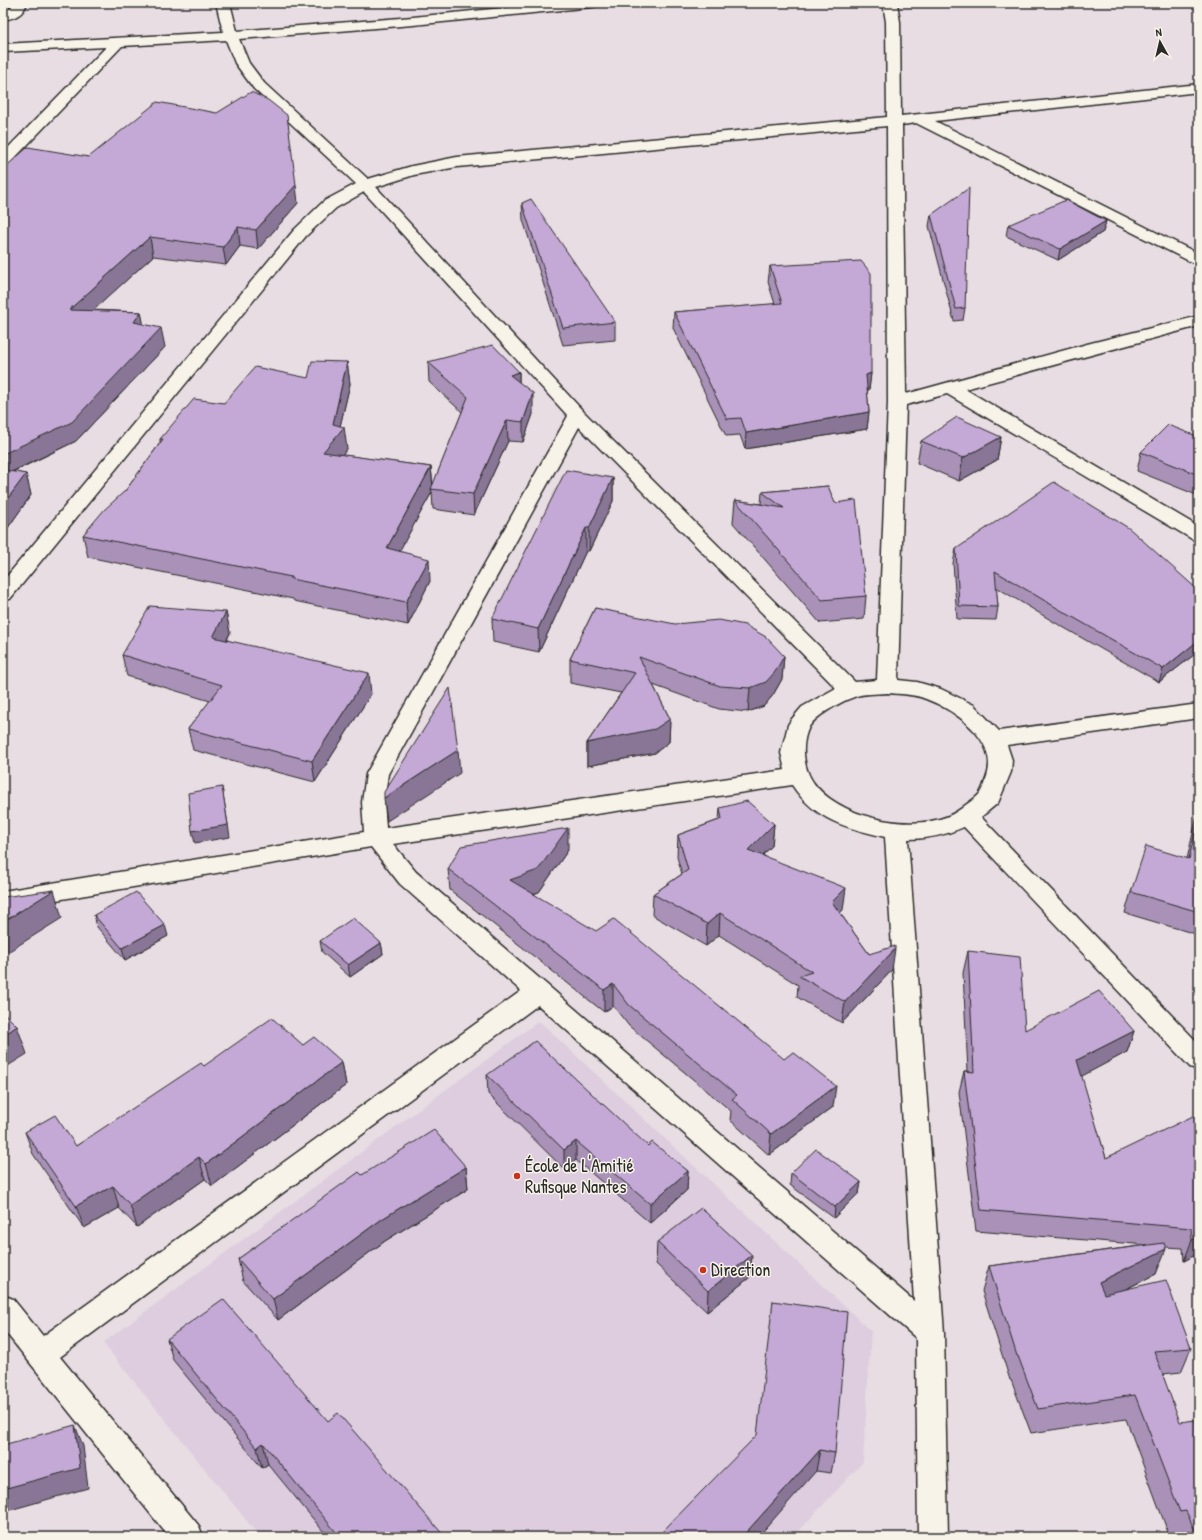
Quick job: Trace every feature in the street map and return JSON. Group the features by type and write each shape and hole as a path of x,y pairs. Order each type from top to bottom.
{"street":[{"path":"3,16 15,13 19,9 20,3"},
{"path":"223,3 231,36 242,63 259,86 366,185 577,415 850,690"},
{"path":"3,48 231,36 411,15 592,3"},
{"path":"887,686 898,402 894,22 890,3"},
{"path":"3,162 118,42"},
{"path":"3,594 300,233 317,215 341,197 366,185 413,169 457,162 895,121 1199,88"},
{"path":"917,118 1199,260"},
{"path":"898,402 1093,348 1199,321"},
{"path":"949,387 1199,535"},
{"path":"577,415 392,743 377,774 373,802 376,838 408,878 930,1333"},
{"path":"887,686 917,689 934,694 966,710 994,739 1001,760 1000,772 990,797 967,816 937,828 922,831 896,831 854,822 832,811 810,793 798,776 792,753 800,725 810,712 850,690 887,686"},
{"path":"994,739 1199,711"},
{"path":"3,900 376,838 798,776"},
{"path":"967,816 1199,1060"},
{"path":"896,831 930,1333 933,1537"},
{"path":"41,1354 538,992"},
{"path":"3,1308 188,1537"}],"shaded area":[{"name":"École de L'Amitié Rufisque Nantes","path":"539,1021 871,1331 863,1462 793,1537 260,1537 103,1343"}],"building":[{"path":"251,92 268,100 287,115 296,185 256,230 238,227 223,247 150,237 69,310 141,312 134,322 161,328 72,422 3,454 3,169 28,147 89,157 157,102 217,113"},
{"path":"969,188 965,308 956,309 931,215"},
{"path":"531,199 615,322 563,328 522,203"},
{"path":"1066,200 1106,221 1060,249 1008,225"},
{"path":"861,261 871,273 871,373 866,375 869,412 746,433 741,418 727,419 674,312 782,303 770,266"},
{"path":"493,345 519,372 510,375 533,393 523,422 507,420 473,494 431,489 468,397 428,362"},
{"path":"312,361 347,362 333,424 344,427 323,452 431,467 387,548 429,559 406,602 83,535 104,510 126,490 163,439 160,439 194,399 224,403 255,367 308,378"},
{"path":"957,417 1001,437 963,458 921,441"},
{"path":"1168,425 1199,437 1199,475 1141,452"},
{"path":"3,470 26,474 3,505"},
{"path":"566,470 613,478 589,528 586,528 538,629 492,619"},
{"path":"1054,482 1130,529 1199,591 1199,640 1163,669 995,571 998,607 959,606 956,549"},
{"path":"828,486 835,503 856,500 866,596 822,600 735,500 784,508 762,492"},
{"path":"150,606 226,612 213,637 369,673 312,761 188,729 222,685 122,655"},
{"path":"595,608 675,624 719,620 745,625 766,637 784,656 775,672 766,682 750,688 720,686 639,657 670,719 655,729 587,743 635,673 570,659"},
{"path":"450,688 458,750 384,798 384,792"},
{"path":"222,787 228,825 192,831 188,793"},
{"path":"747,801 774,824 748,850 846,888 832,902 869,954 895,946 895,949 845,1002 799,976 812,972 720,913 707,924 653,894 688,870 678,835 722,819 720,808"},
{"path":"1199,815 1199,912 1131,892 1146,846 1189,859"},
{"path":"568,828 538,870 510,880 596,931 614,919 784,1059 793,1052 836,1086 771,1134 732,1099 737,1095 629,1005 613,984 604,990 448,869 461,846"},
{"path":"54,890 3,922 3,897"},
{"path":"136,892 165,925 122,948 94,915"},
{"path":"353,918 381,943 348,965 320,941"},
{"path":"968,951 1020,957 1025,1030 1099,991 1134,1031 1077,1060 1106,1158 1193,1116 1199,1122 1199,1237 1192,1240 1191,1228 981,1210 964,1071 974,1072"},
{"path":"3,1012 17,1026 3,1036"},
{"path":"272,1018 303,1045 314,1037 342,1062 206,1164 199,1157 130,1205 113,1186 76,1206 25,1132 55,1115 76,1146 201,1063 204,1066"},
{"path":"535,1041 648,1146 652,1142 688,1171 650,1204 576,1141 564,1150 487,1075"},
{"path":"434,1130 466,1167 382,1219 273,1299 238,1259 359,1172 362,1175"},
{"path":"816,1149 861,1182 835,1207 791,1173"},
{"path":"701,1208 752,1255 708,1291 657,1242"},
{"path":"1164,1243 1166,1249 1099,1282 1104,1294 1166,1280 1191,1348 1154,1351 1180,1422 1195,1420 1199,1430 1199,1537 1186,1511 1180,1512 1135,1395 1038,1409 1017,1356 989,1266"},
{"path":"223,1299 328,1421 338,1413 445,1537 340,1537 263,1443 257,1448 167,1339"},
{"path":"773,1301 847,1312 835,1453 820,1450 742,1537 657,1537 757,1435"},
{"path":"75,1425 80,1468 3,1489 3,1445"}],"place":[{"name":"École de L'Amitié Rufisque Nantes","path":"517,1176"},
{"name":"Direction","path":"703,1270"}]}
